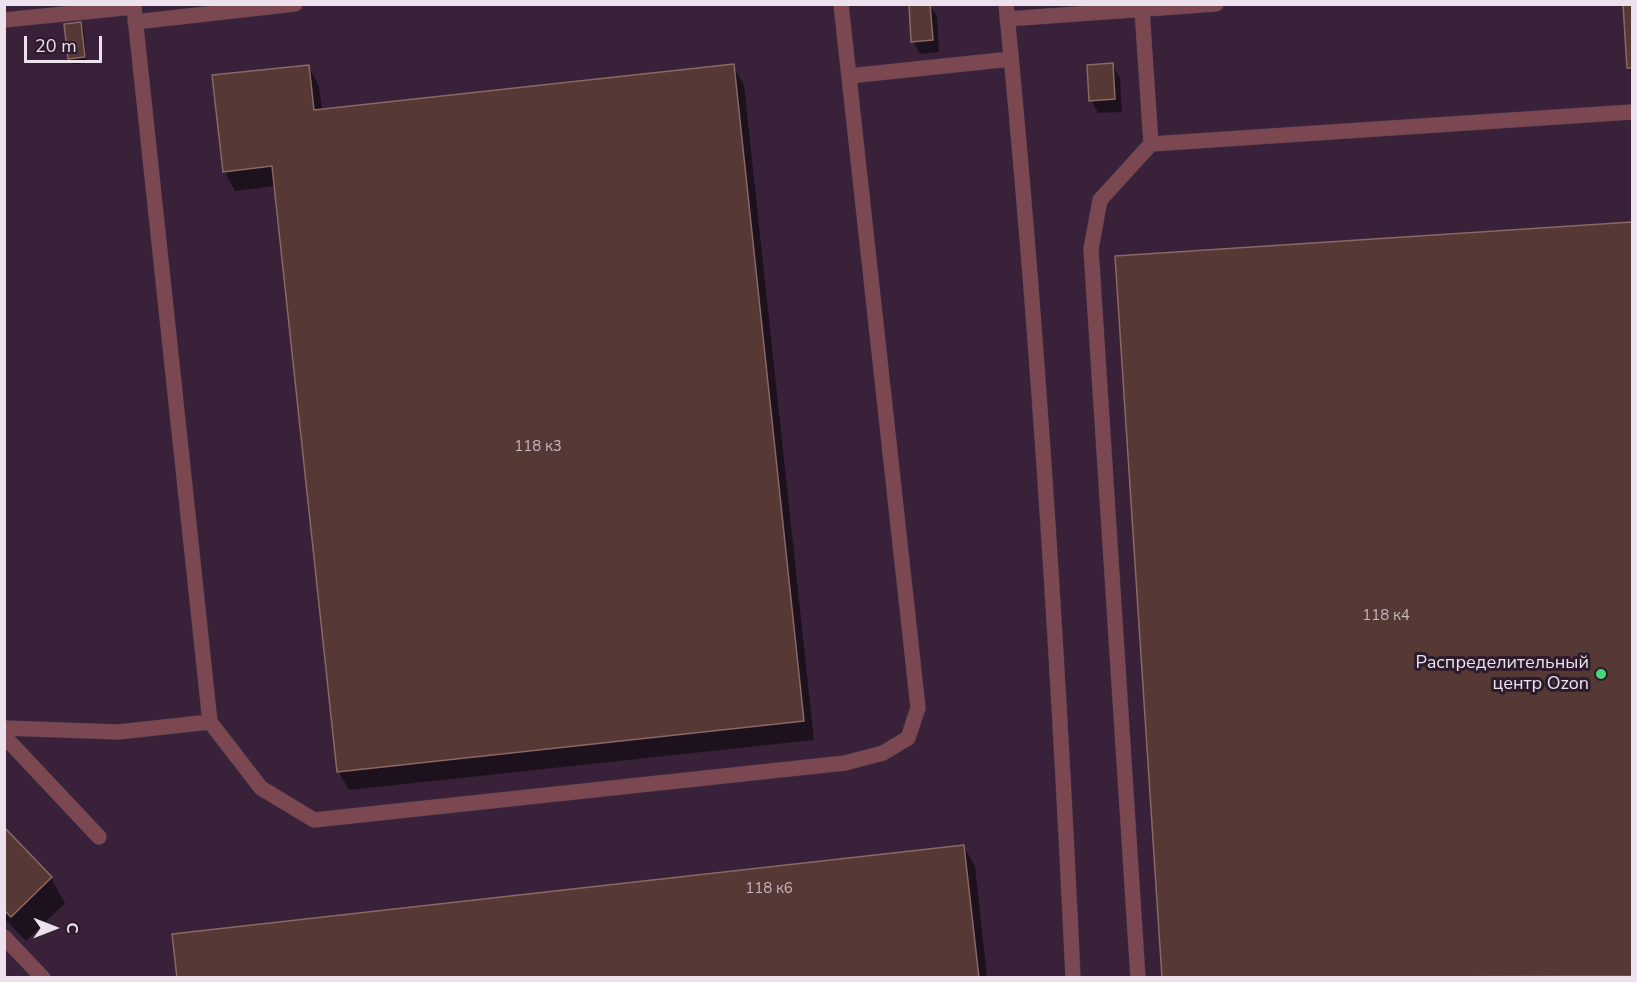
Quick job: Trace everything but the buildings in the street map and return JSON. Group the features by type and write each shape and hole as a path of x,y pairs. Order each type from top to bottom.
{"lane":[{"path":"135,22 295,4"},
{"path":"4,20 134,7 210,722 261,788 314,820 845,763 883,753 908,738 918,708 841,4"},
{"path":"1073,978 1060,702 1019,135 1006,12 1216,4"},
{"path":"1136,8 1151,144"},
{"path":"849,76 1011,59"},
{"path":"1138,978 1091,249 1100,200 1151,144 1632,112"},
{"path":"4,728 118,732 210,722"},
{"path":"4,736 99,837"},
{"path":"4,937 43,978"}],"shaded area":[{"path":"5,5 1632,5 1632,977 5,978"}],"place":[{"name":"Распределительный центр Ozon","path":"1601,674"}]}
